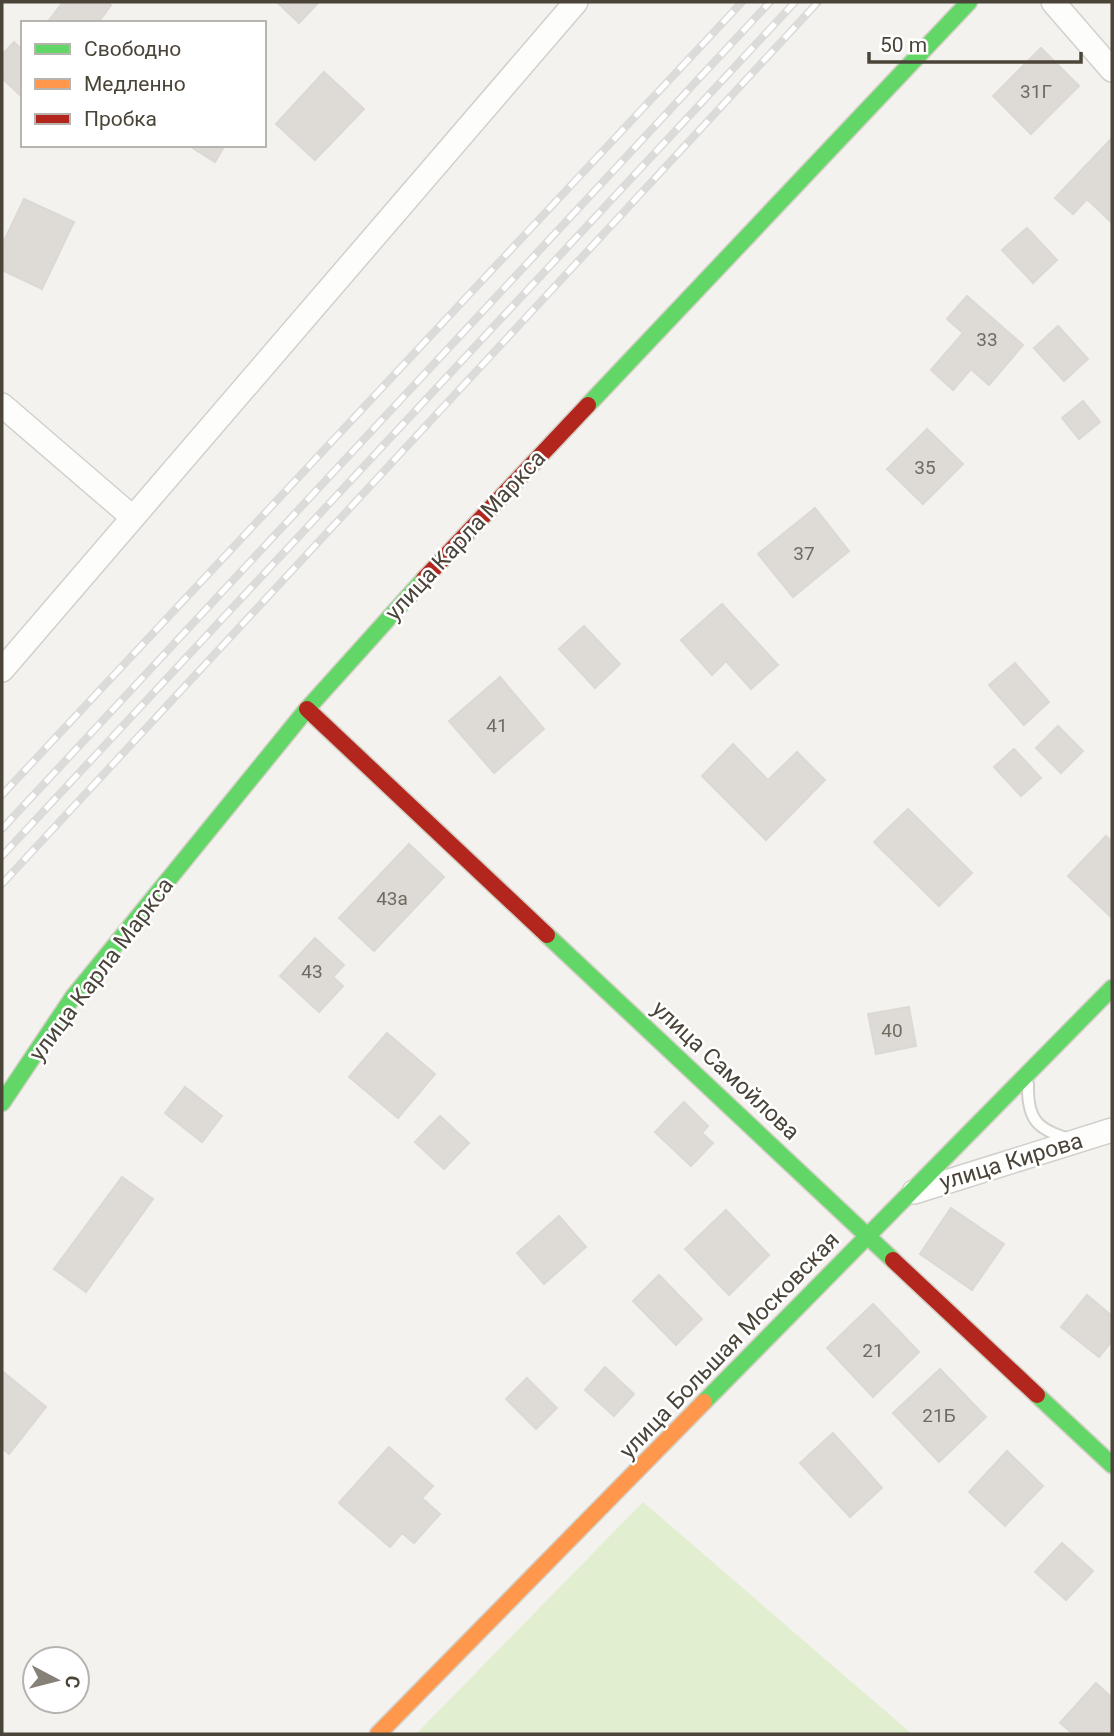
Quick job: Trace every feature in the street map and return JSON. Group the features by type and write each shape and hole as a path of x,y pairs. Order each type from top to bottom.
{"street":[{"path":"2,670 131,516 576,2"},
{"name":"улица Карла Маркса","path":"2,1103 73,997 307,709 488,508 660,331 969,2"},
{"path":"1053,2 1112,70"},
{"path":"2,405 131,516"},
{"name":"улица Самойлова","path":"307,709 1112,1465"},
{"name":"улица Большая Московская","path":"378,1734 1112,988"},
{"name":"улица Кирова","path":"911,1193 1112,1130"}],"lane":[{"path":"1029,1073 1028,1099 1034,1120 1048,1133 1076,1140"}],"green space":[{"path":"643,1502 912,1734 416,1734"}],"building":[{"path":"63,2 106,2 111,5 99,21 49,21"},
{"path":"277,2 319,2 299,23"},
{"path":"14,42 21,49 21,96 2,78 2,55"},
{"path":"1041,48 1079,86 1031,134 993,96"},
{"path":"324,72 364,109 315,160 276,124"},
{"path":"1112,138 1112,223 1087,199 1073,214 1055,198"},
{"path":"191,147 224,147 215,162"},
{"path":"24,199 74,222 42,289 2,270 2,245"},
{"path":"1027,228 1057,260 1033,283 1002,250"},
{"path":"967,296 1023,345 989,385 971,369 953,390 931,370 963,333 947,319"},
{"path":"1058,326 1088,359 1064,381 1034,348"},
{"path":"1083,401 1100,422 1079,439 1062,418"},
{"path":"927,429 963,464 923,504 887,469"},
{"path":"815,508 849,551 793,597 758,554"},
{"path":"722,604 778,665 751,689 726,661 712,675 681,640"},
{"path":"584,626 620,664 595,688 559,649"},
{"path":"1015,663 1049,702 1024,725 989,685"},
{"path":"500,677 544,729 494,773 449,721"},
{"path":"1058,726 1083,751 1061,773 1036,748"},
{"path":"733,744 768,780 797,752 825,780 766,840 702,776"},
{"path":"1014,749 1041,778 1021,796 994,767"},
{"path":"908,809 972,873 939,906 874,842"},
{"path":"1106,836 1112,842 1112,918 1068,876"},
{"path":"409,844 444,877 374,951 339,918"},
{"path":"315,938 344,965 333,977 343,986 319,1012 280,976"},
{"path":"909,1007 916,1046 876,1054 868,1014"},
{"path":"387,1033 435,1074 398,1118 349,1077"},
{"path":"185,1087 222,1116 202,1142 165,1113"},
{"path":"684,1102 708,1126 702,1133 713,1143 691,1166 655,1132"},
{"path":"440,1116 469,1143 444,1169 415,1142"},
{"path":"122,1177 153,1199 86,1292 54,1269"},
{"path":"951,1208 1004,1244 972,1290 920,1254"},
{"path":"726,1210 769,1255 729,1295 685,1249"},
{"path":"559,1216 586,1247 544,1284 517,1253"},
{"path":"659,1275 702,1319 676,1345 633,1301"},
{"path":"1087,1295 1112,1316 1112,1341 1099,1357 1061,1327"},
{"path":"873,1304 919,1352 873,1397 827,1348"},
{"path":"605,1367 634,1394 614,1416 585,1390"},
{"path":"940,1369 986,1417 939,1462 893,1413"},
{"path":"2,1371 46,1407 9,1454 2,1448"},
{"path":"527,1378 557,1408 536,1429 506,1399"},
{"path":"833,1433 882,1488 850,1517 800,1463"},
{"path":"389,1447 433,1486 422,1498 440,1514 414,1543 402,1533 390,1547 339,1503"},
{"path":"1007,1451 1043,1486 1005,1526 969,1492"},
{"path":"1062,1543 1093,1571 1066,1600 1035,1572"},
{"path":"1096,1683 1112,1698 1112,1734 1073,1734 1060,1723"}],"railway":[{"path":"2,795 742,2"},
{"path":"2,829 770,2"},
{"path":"2,856 795,2"},
{"path":"2,884 818,2"}],"traffic: fast":[{"path":"588,405 969,2"},
{"path":"2,1103 73,997 307,709 424,579"},
{"path":"547,935 893,1260"},
{"path":"704,1402 1112,988"},
{"path":"1037,1395 1112,1465"}],"traffic: slow":[{"path":"378,1734 704,1402"}],"traffic: jam":[{"path":"424,579 588,405"},
{"path":"307,709 547,935"},
{"path":"893,1260 1037,1395"}]}
